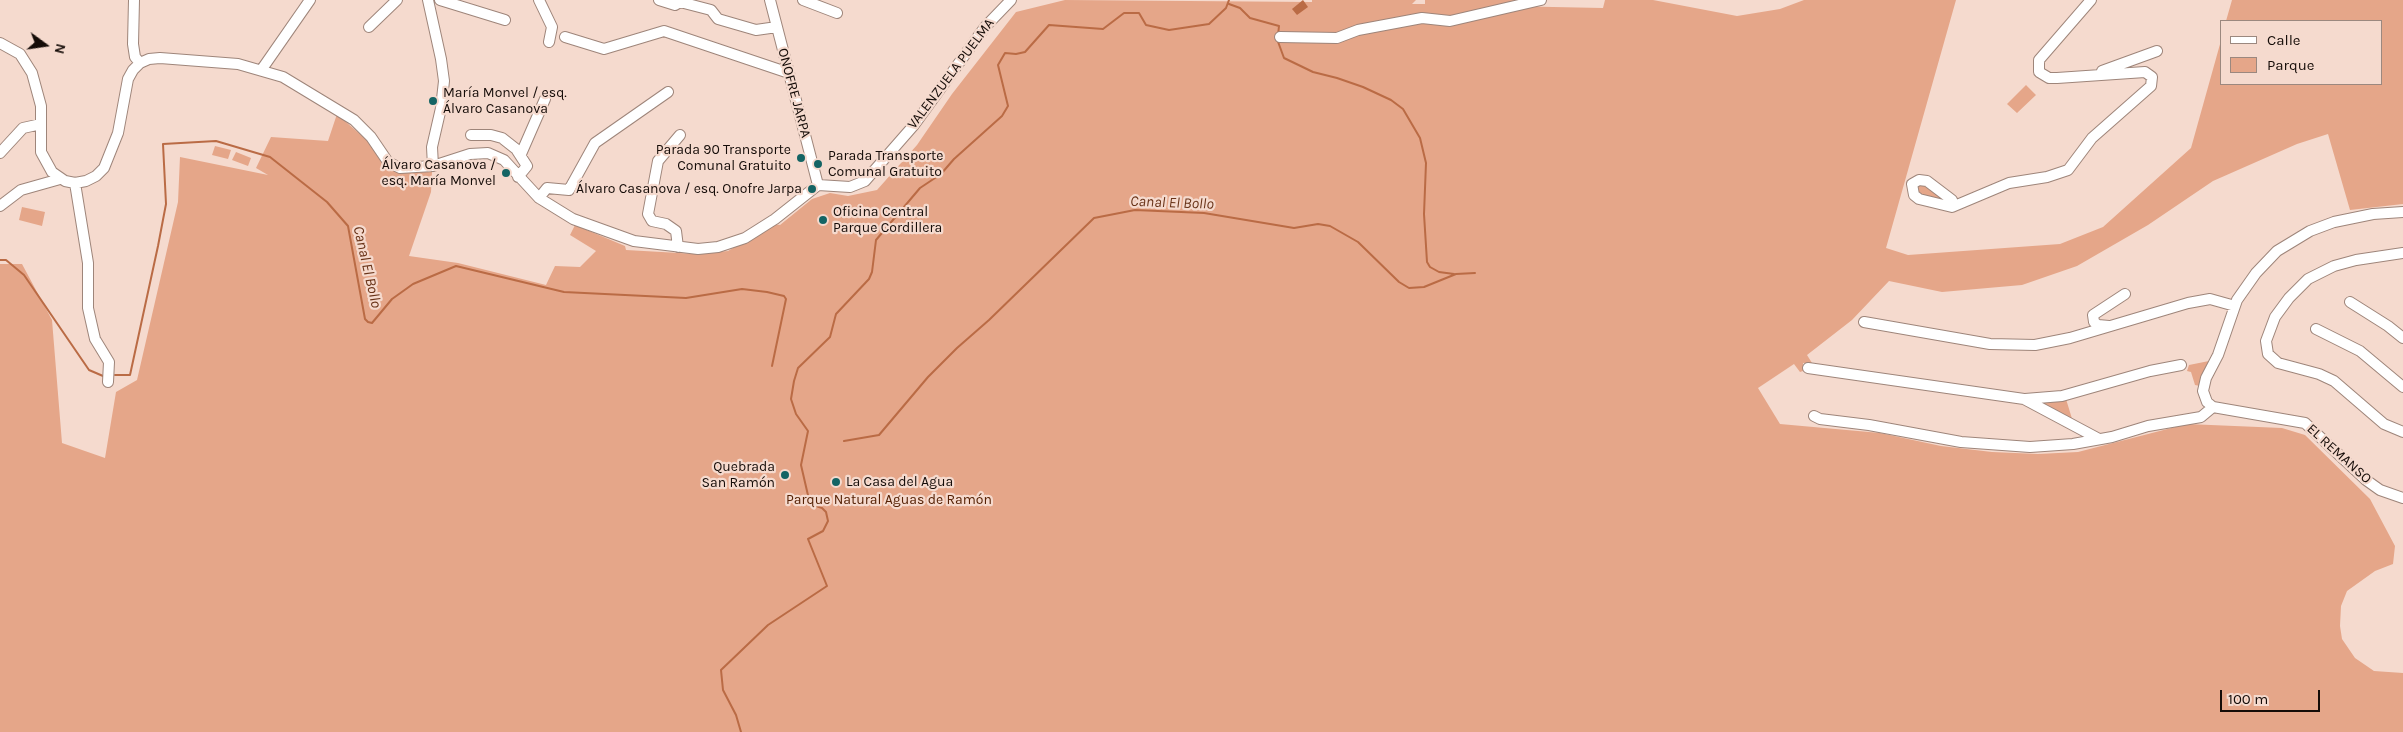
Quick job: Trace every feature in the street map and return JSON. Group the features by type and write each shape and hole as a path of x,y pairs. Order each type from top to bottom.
{"street":[{"path":"134,0 135,57 140,63"},
{"path":"262,70 310,0"},
{"path":"369,27 397,0"},
{"path":"428,0 444,81 441,108 432,147 433,166"},
{"path":"440,0 505,20"},
{"path":"538,0 552,27 549,42"},
{"path":"659,0 675,5 680,1 711,10 718,19 756,30 777,27"},
{"name":"ONOFRE JARPA","path":"770,0 818,185"},
{"path":"803,0 837,13"},
{"name":"VALENZUELA PUELMA","path":"818,185 850,187 868,178 914,126 985,27 1011,0"},
{"path":"1280,37 1337,38 1368,29 1422,18 1450,20 1541,0"},
{"path":"1954,205 2009,183 2047,177 2068,170 2092,138 2148,90 2152,82 2150,74 2145,72 2049,78 2042,76 2038,66 2039,60 2091,0"},
{"path":"565,37 604,49 664,31 789,73"},
{"path":"0,43 20,54 32,73 40,97 41,152 49,168 60,178 75,183 91,179 104,168 118,133 128,79 133,70 140,63 149,59 160,58 238,64 262,70 294,82 354,120 371,137 388,162 400,168 433,166 470,154 488,152 504,160 539,198 574,220 634,241 678,247 708,248 737,241 775,219 818,185"},
{"path":"2093,75 2131,59 2157,52"},
{"path":"539,198 547,188 569,190 595,143 668,92"},
{"path":"521,154 545,99"},
{"path":"0,153 23,128 41,124"},
{"path":"470,135 491,135 502,138 521,154 527,166 518,177"},
{"path":"678,247 676,231 666,224 652,221 648,214 658,161 680,135"},
{"path":"0,206 21,190 60,178"},
{"path":"75,183 75,194 88,263 88,308 95,339 109,362 108,382"},
{"path":"1814,416 1820,420 1998,446 2059,446 2116,436 2184,417 2210,405 2203,391 2206,378 2218,355 2236,303 2256,273 2270,258 2304,234 2347,218 2403,212"},
{"path":"2403,253 2356,260 2334,266 2308,280 2289,298 2275,317 2266,341 2268,354 2273,360 2282,365 2311,372 2334,381 2384,424 2403,432"},
{"path":"1864,322 2006,346 2052,343 2188,303 2195,296 2207,293 2236,303"},
{"path":"2111,326 2098,325 2094,322 2093,315 2124,294"},
{"path":"2350,302 2403,338"},
{"path":"2316,329 2360,352 2403,387"},
{"path":"1808,368 2024,399 2062,396 2181,364"},
{"path":"2024,399 2099,439"},
{"name":"EL REMANSO","path":"2210,405 2305,423 2366,480 2380,490 2403,498"}],"green space":[{"name":"Parque Natural Aguas de Ramón","path":"1065,0 1312,2 1312,0 1416,0 1412,4 1425,4 1425,0 1524,0 1503,6 1603,8 1605,0 1653,0 1737,16 1780,9 1804,0 1956,0 1886,248 1908,255 2060,244 2103,227 2191,148 2220,44 2220,85 2383,85 2383,20 2226,20 2232,0 2403,0 2403,204 2350,210 2328,134 2297,144 2213,181 2148,225 2077,266 2022,285 1942,292 1889,281 1852,320 1807,355 1812,363 1803,363 1803,371 1800,372 1794,364 1758,388 1780,424 1880,433 1941,446 1992,452 2038,454 2078,452 2187,424 2282,428 2305,435 2370,499 2395,546 2393,564 2375,571 2347,591 2341,606 2340,626 2342,639 2355,658 2374,671 2403,673 2403,732 0,732 0,264 22,264 52,320 62,443 105,458 116,392 137,380 178,202 180,157 268,175 256,168 271,137 328,141 337,114 403,172 432,172 431,192 409,256 458,263 546,285 555,266 580,267 596,251 570,235 575,225 625,246 626,250 697,254 728,251 774,224 780,225 812,199 830,193 848,196 877,190 917,145 952,94 1016,12"},
{"path":"2026,85 2036,95 2017,113 2007,104"},
{"path":"215,146 231,150 228,159 212,155"},
{"path":"236,152 251,158 248,166 232,160"},
{"path":"1924,181 1952,203 1919,197 1915,191 1918,182"},
{"path":"22,207 45,212 42,226 19,220"},
{"path":"2209,361 2200,386 2195,385 2191,372 2187,371 2189,365"},
{"path":"2066,399 2073,422 2037,401"}],"shaded area":[{"path":"1303,0 1308,7 1297,15 1292,9"}],"waterway":[{"path":"741,732 736,715 723,690 721,670 768,625 827,586 808,539 823,531 828,521 826,512 822,508 810,504 801,465 808,431 796,414 791,399 798,368 830,337 836,314 869,279 872,272 876,240 920,188 941,174 954,159 1002,116 1008,106 998,65 1005,53 1016,54 1025,52 1049,25 1103,29 1124,13 1139,13 1146,25 1169,30 1209,24 1226,8 1229,0"},
{"path":"1229,4 1240,8 1250,18 1279,26 1278,35"},
{"path":"1277,39 1284,58 1313,72 1363,87 1391,100 1403,109 1420,138 1426,163 1424,214 1427,262 1430,267 1439,272 1454,274"},
{"name":"Canal El Bollo","path":"115,375 130,375 158,246 166,204 163,144 216,141 270,157 327,202 348,226 365,319 368,322 372,323 392,299 413,284 456,266 564,292 686,298 742,289 767,292 784,296 786,299 772,366"},
{"name":"Canal El Bollo","path":"844,441 879,435 928,377 1094,218 1135,210 1204,213 1294,228 1318,224 1330,226 1358,242 1399,282 1409,288 1424,287 1456,274 1475,273"},
{"name":"Canal El Bollo","path":"0,260 6,260 24,275 89,370 103,376"}],"place":[{"name":"María Monvel / esq. Álvaro Casanova","path":"433,101"},
{"name":"Parada 90 Transporte Comunal Gratuito","path":"801,158"},
{"name":"Parada Transporte Comunal Gratuito","path":"818,164"},
{"name":"Álvaro Casanova / esq. María Monvel","path":"506,173"},
{"name":"Álvaro Casanova / esq. Onofre Jarpa","path":"812,189"},
{"name":"Oficina Central Parque Cordillera","path":"823,220"},
{"name":"Quebrada San Ramón","path":"785,475"},
{"name":"La Casa del Agua","path":"836,482"}]}
